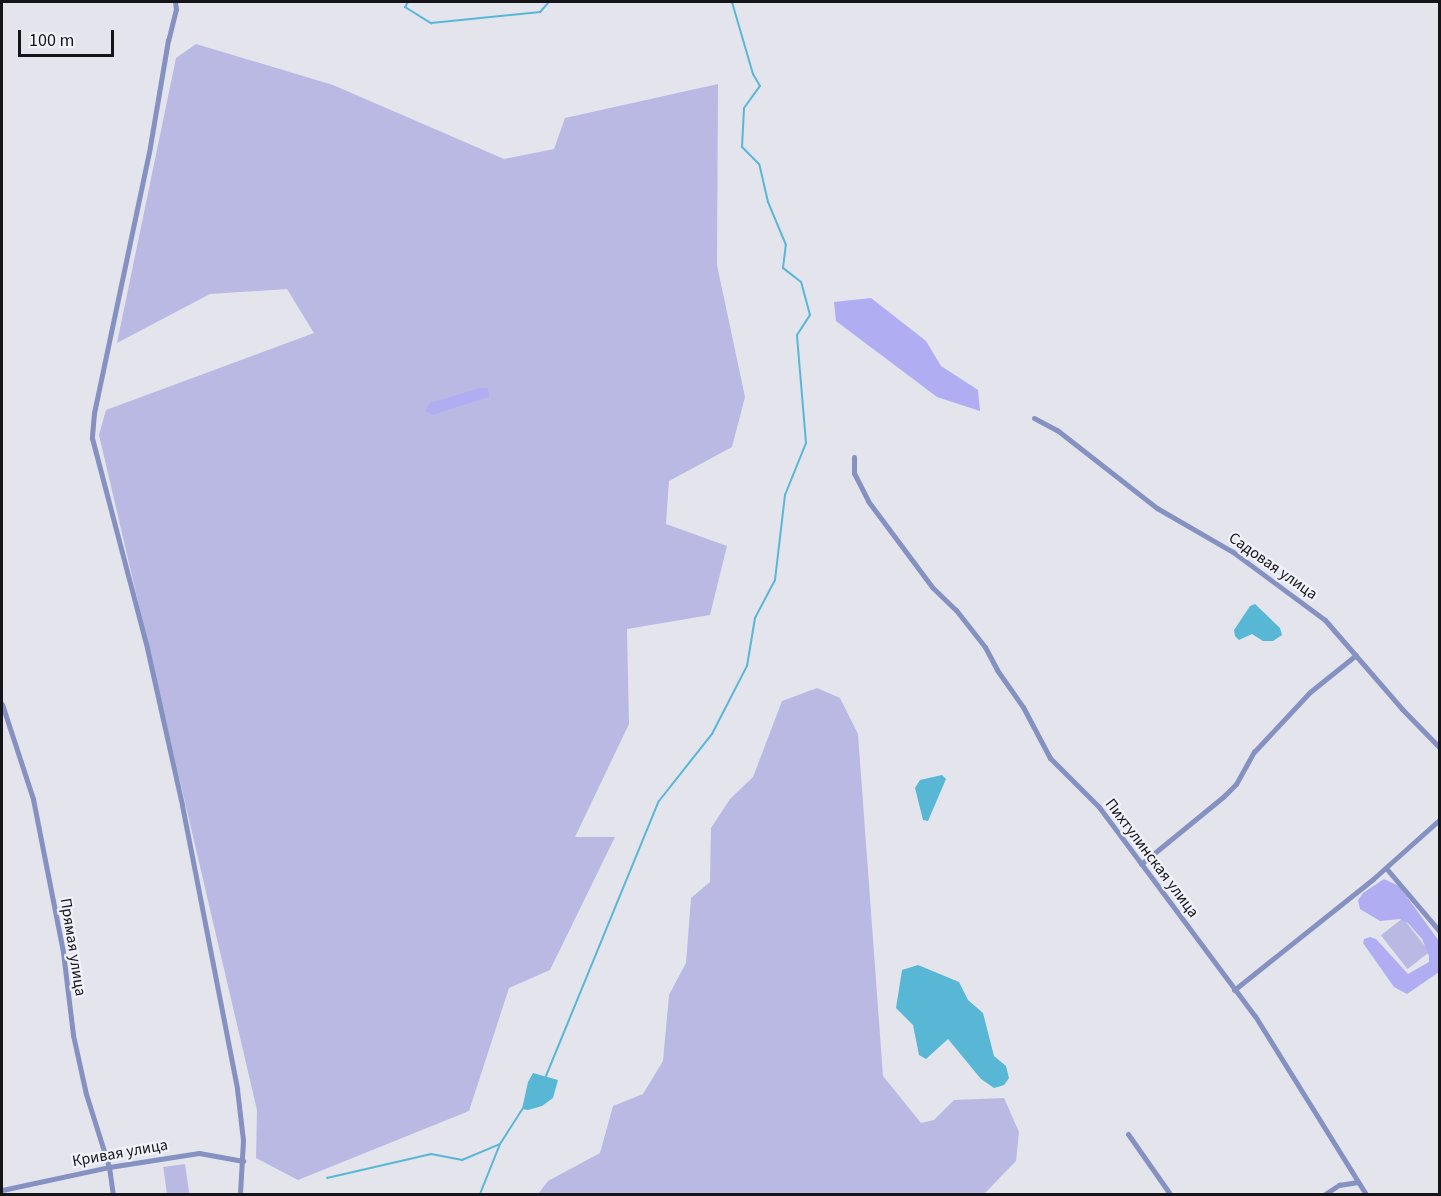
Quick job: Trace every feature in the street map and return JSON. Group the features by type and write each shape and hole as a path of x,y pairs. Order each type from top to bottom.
{"street":[{"path":"175,2 177,9 168,40 149,152 94,413 92,438 147,648 182,805 237,1089 243,1161 240,1194"},
{"name":"Садовая улица","path":"1034,417 1057,430 1157,508 1233,552 1325,620 1440,748"},
{"name":"Пихтулинская улица","path":"854,457 854,473 868,501 932,587 956,610 985,647 997,670 1023,707 1050,758 1099,807 1255,1016 1366,1194"},
{"path":"1140,864 1224,796 1236,784 1254,752 1310,692 1356,655"},
{"name":"Прямая улица","path":"2,704 33,799 63,952 73,1035 86,1094 109,1167 113,1194"},
{"path":"1234,990 1386,867 1440,819"},
{"path":"1386,867 1440,932"},
{"path":"1128,1134 1170,1194"},
{"name":"Кривая улица","path":"2,1190 109,1167 199,1153 243,1161"},
{"path":"1325,1194 1339,1185 1358,1182"}],"shaded area":[{"path":"196,44 333,85 504,159 554,149 565,118 718,84 717,265 745,397 732,447 669,481 666,524 727,546 710,615 627,629 629,724 575,837 615,837 550,970 509,988 469,1111 298,1180 256,1158 257,1110 99,435 106,410 314,333 287,289 210,294 117,343 176,58"},
{"path":"871,298 926,341 941,366 978,390 980,411 937,397 836,321 834,302"},
{"path":"480,388 488,388 489,397 432,415 425,411 430,403"},
{"path":"1255,604 1280,628 1282,635 1273,641 1263,641 1252,634 1239,640 1235,636 1234,630 1250,606"},
{"path":"817,688 840,698 858,734 883,1076 921,1123 934,1120 954,1100 1004,1098 1019,1132 1016,1161 984,1194 538,1194 548,1181 600,1153 613,1106 643,1094 663,1061 669,995 686,963 691,898 710,882 711,828 730,799 753,777 782,701"},
{"path":"942,775 946,779 928,821 923,820 915,788 920,780"},
{"path":"1384,879 1399,886 1439,941 1439,972 1407,994 1394,987 1363,943 1364,939 1370,937 1376,939 1408,974 1429,962 1422,939 1408,923 1400,919 1380,921 1360,909 1358,900 1363,893"},
{"path":"1403,918 1429,952 1407,969 1381,935"},
{"path":"918,965 959,982 968,1000 983,1013 994,1056 1006,1066 1009,1078 1004,1085 994,1088 981,1079 948,1039 926,1059 919,1055 913,1025 896,1008 902,970"},
{"path":"533,1073 558,1080 553,1098 542,1106 528,1110 522,1109 528,1082"},
{"path":"185,1164 189,1194 167,1194 163,1167"}],"waterway":[{"path":"408,2 405,7 431,23 540,12 549,2"},
{"path":"546,1076 659,801 712,734 747,666 755,618 775,580 785,495 806,443 797,335 810,315 801,282 783,268 786,245 768,202 759,164 742,147 744,108 760,86 753,74 732,2"},
{"path":"327,1178 431,1154 462,1160 500,1144 523,1108"},
{"path":"480,1194 500,1144"}]}
